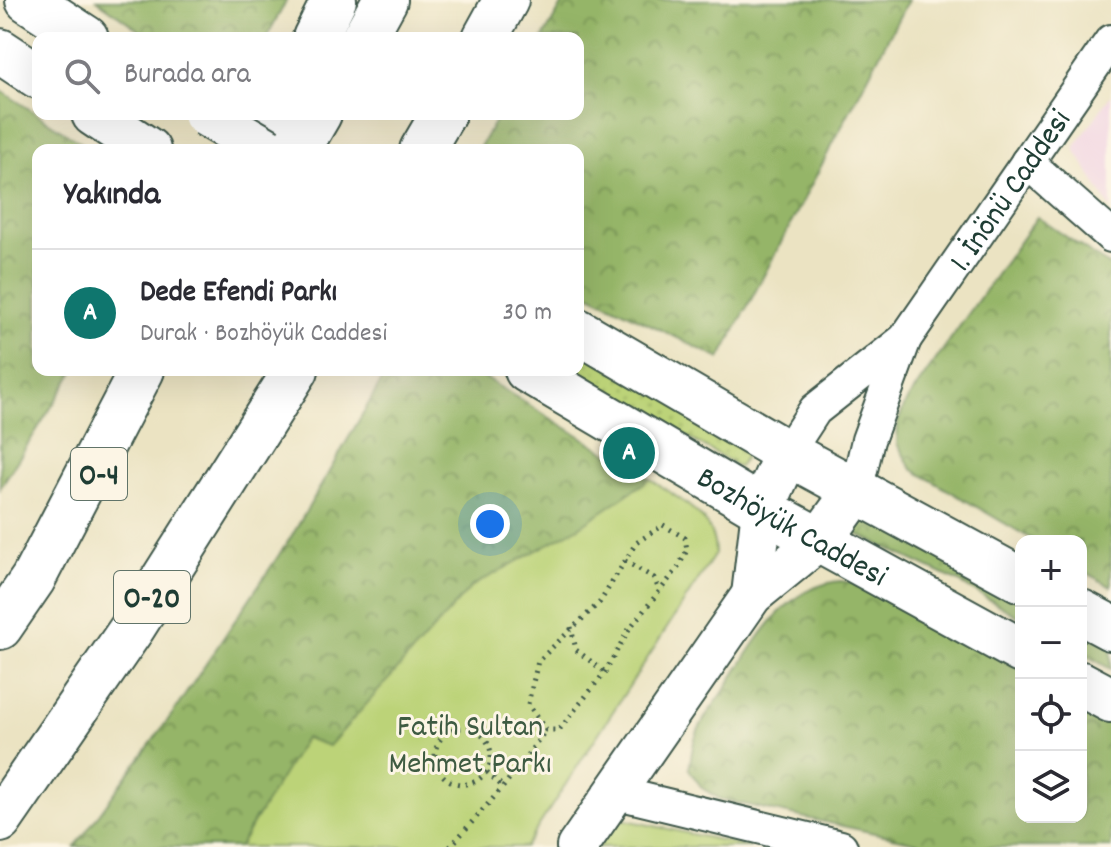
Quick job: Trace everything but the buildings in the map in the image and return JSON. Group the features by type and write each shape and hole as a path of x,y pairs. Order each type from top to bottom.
{"main road":[{"path":"28,0 77,32"},
{"path":"318,32 334,0"},
{"path":"367,32 385,0"},
{"path":"488,32 506,0"},
{"path":"0,51 32,72"},
{"path":"103,120 139,144"},
{"path":"216,120 257,144"},
{"path":"259,144 272,120"},
{"path":"302,144 316,120"},
{"path":"426,144 440,120"},
{"name":"Bozhöyük Caddesi","path":"584,335 787,453 1015,577"},
{"path":"0,627 33,579 139,376"},
{"name":"O-4","path":"33,579 162,376"},
{"name":"O-20","path":"0,820 133,627 292,376"},
{"name":"Bozhöyük Caddesi","path":"537,376 762,509 1015,648"},
{"path":"762,509 787,453"},
{"path":"821,539 856,491"},
{"path":"1087,615 1111,628"},
{"path":"1087,687 1111,700"}],"street":[{"name":"1. İnönü Caddesi","path":"905,339 1111,41"},
{"path":"1027,162 1111,236"},
{"path":"787,453 815,410 905,339"},
{"path":"856,491 868,440 905,339"},
{"path":"752,595 762,509"},
{"path":"577,847 752,595 821,539"},
{"path":"613,792 841,847"}],"path":[{"path":"663,525 676,529 685,538 687,550 629,629 605,672 559,730 546,730 528,704 538,661 600,602 636,543 663,525"},
{"path":"625,561 654,578 659,591"},
{"path":"571,627 576,650 605,672"},
{"path":"459,728 477,731 485,737 492,754 487,772 472,783 463,784 446,778 436,762 443,737 459,728"},
{"path":"450,847 503,787 546,730"},
{"path":"487,772 503,787"}],"shaded area":[{"path":"1111,95 1111,209 1074,148"}],"green space":[{"path":"97,0 287,0 269,32 142,32"},
{"path":"565,0 908,0 720,359 584,292 584,144 482,144 496,120 584,120 584,32 546,32"},
{"path":"0,90 32,111 32,120 46,120 83,144 32,144 32,376 71,376 0,488"},
{"path":"1037,217 1111,267 1111,587 1087,573 1087,535 1025,535 912,469 897,444 898,422 906,402"},
{"path":"584,351 753,443 739,467 582,376"},
{"path":"385,376 482,376 650,479 579,527 471,587 329,747 255,818 239,847 75,847 173,713 293,534"},
{"name":"Fatih Sultan Mehmet Parkı","path":"650,479 684,502 702,519 709,529 715,554 525,847 239,847 305,738 329,746 471,587 579,527"},
{"path":"866,506 1015,593 1015,615 957,581 853,532"},
{"path":"840,581 860,583 1015,666 1015,823 1087,823 1087,705 1111,718 1111,847 938,847 720,799 702,788 689,769 695,738 708,713 771,622 801,595"},
{"path":"1087,633 1111,647 1111,669 1087,655"},
{"path":"617,818 751,847 598,847"}],"place":[{"name":"Dede Efendi Parkı","path":"629,453"}]}
